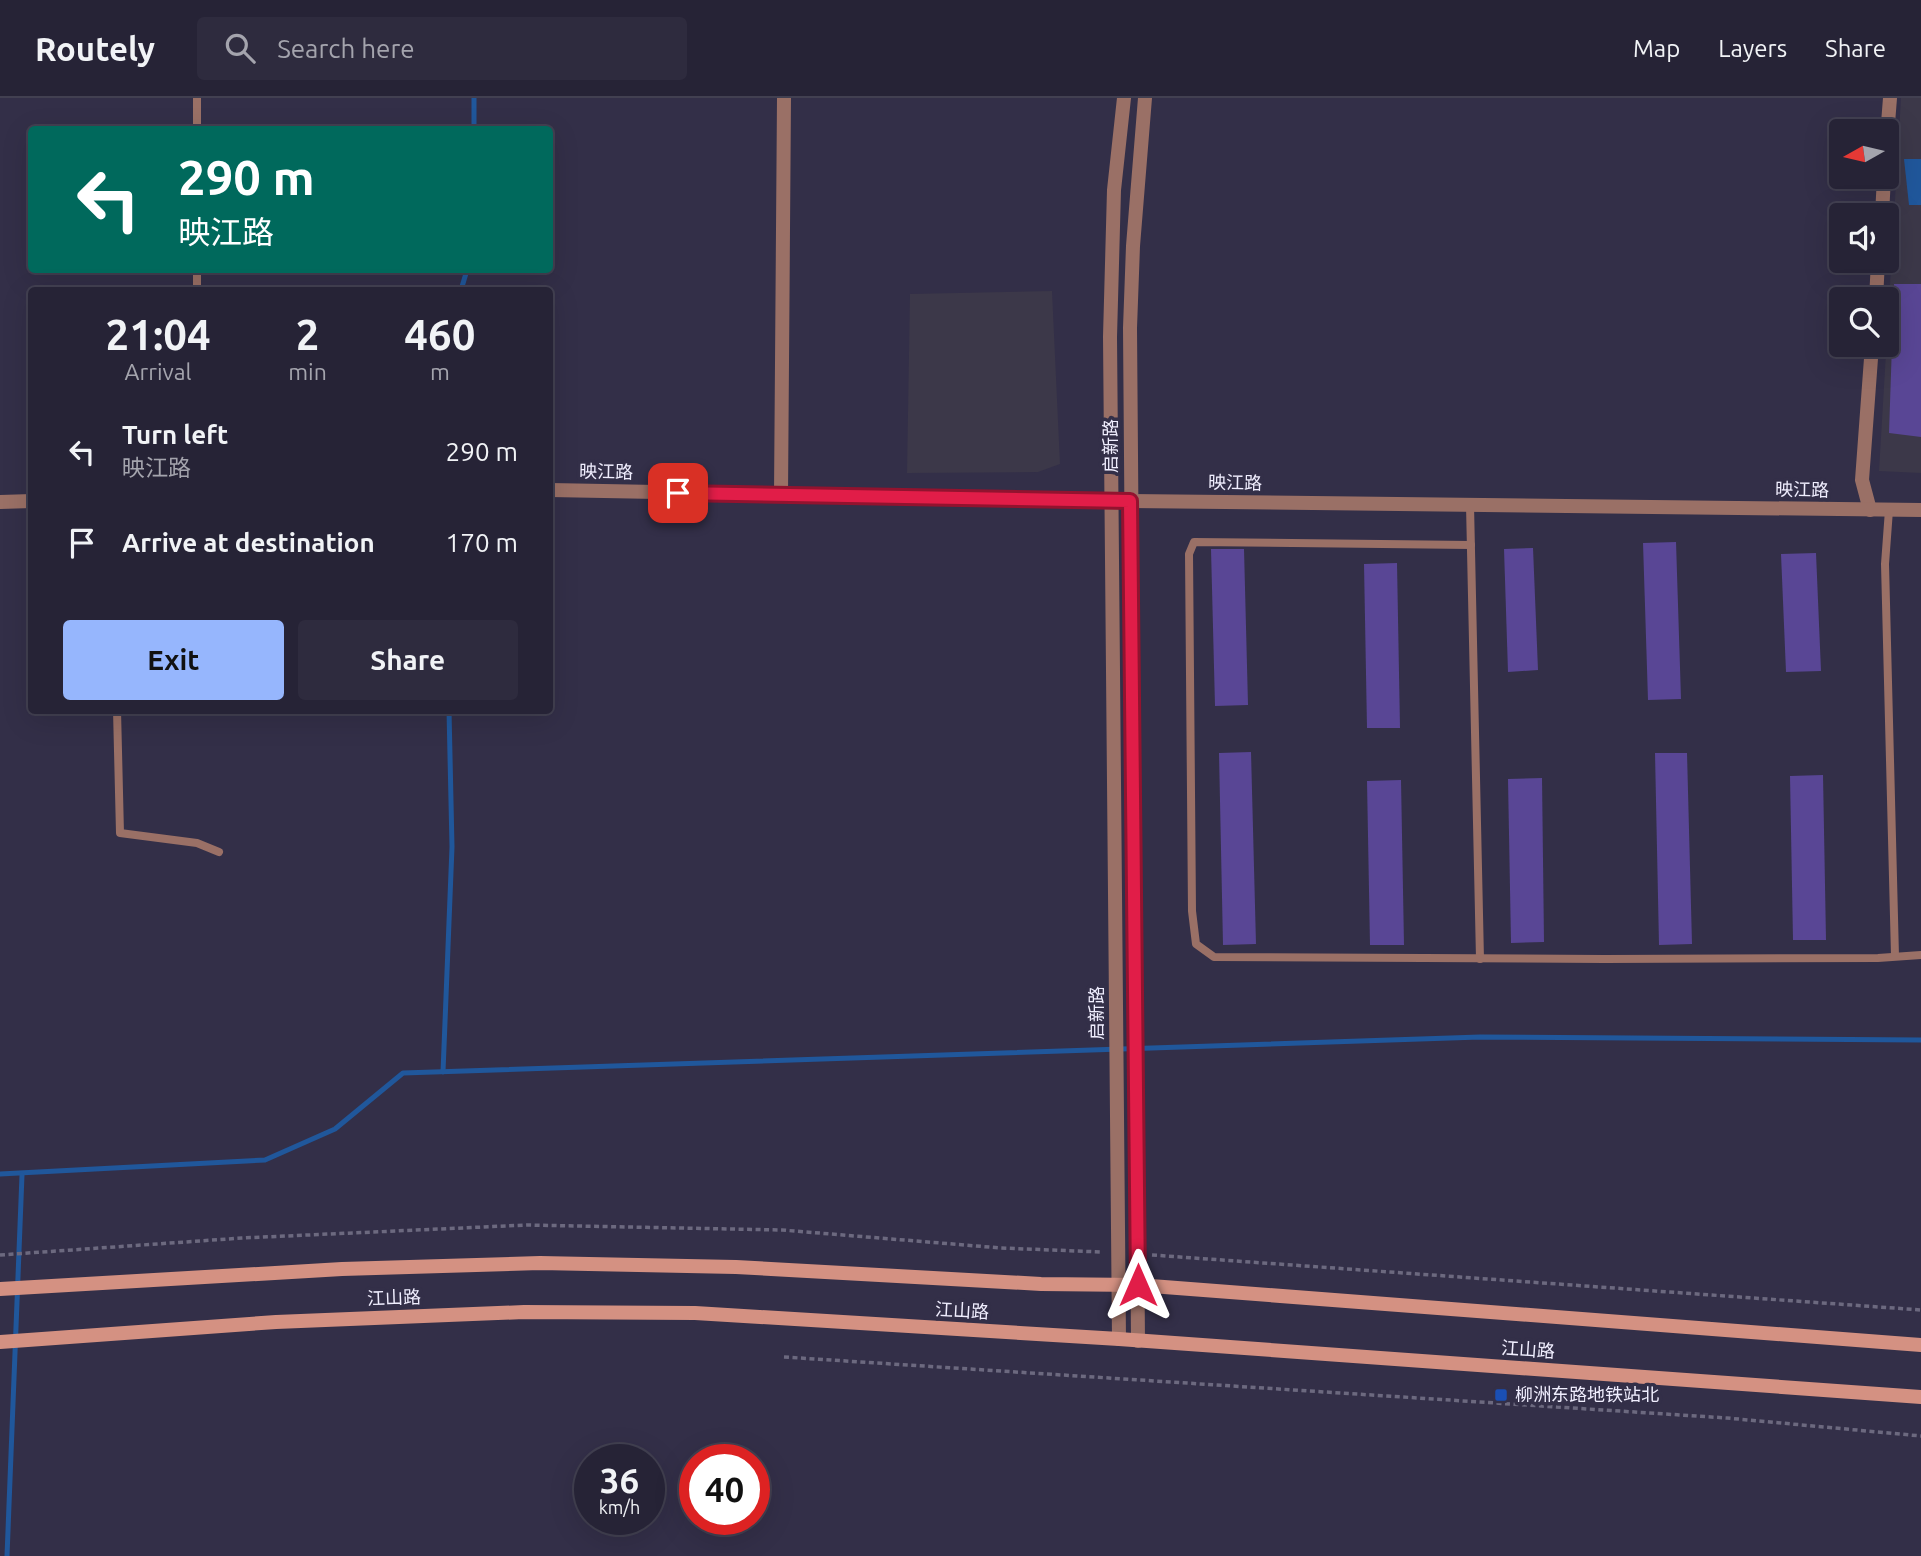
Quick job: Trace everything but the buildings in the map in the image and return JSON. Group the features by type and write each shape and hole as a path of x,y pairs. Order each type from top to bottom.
{"main road":[{"name":"江山路","path":"0,1289 342,1269 540,1263 737,1267 1041,1284 1138,1285 1921,1345"},
{"name":"江山路","path":"0,1342 276,1322 551,1312 695,1313 1119,1339 1921,1397"}],"street":[{"path":"781,495 784,98"},
{"name":"启新路","path":"1119,1339 1112,251 1117,153 1124,98"},
{"name":"启新路","path":"1138,1341 1130,501 1132,260 1145,98"},
{"path":"1888,119 1890,98"},
{"path":"1870,510 1862,480 1871,357"},
{"name":"映江路","path":"553,490 1112,501 1921,510"},
{"path":"0,502 28,501"}],"lane":[{"path":"197,98 197,126"},
{"path":"1470,505 1480,958"},
{"path":"1889,510 1885,564 1895,957"},
{"path":"1471,545 1194,542 1189,554 1192,911 1196,944 1214,957 1895,957 1921,954"},
{"path":"117,714 120,833 197,843 219,852"}],"path":[{"path":"0,1255 242,1238 527,1225 782,1230 1001,1248 1118,1253"},
{"path":"1138,1254 1921,1310"},
{"path":"784,1357 1713,1417 1921,1436"}],"shaded area":[{"path":"1901,98 1921,98 1921,473 1879,471 1886,357 1899,357 1899,287 1890,287 1891,273 1899,273 1899,203 1895,203 1896,189 1899,189"},
{"path":"1052,291 1060,464 1038,472 907,473 910,294"}],"water":[{"path":"1904,159 1921,159 1921,205 1909,205"}],"waterway":[{"path":"474,98 474,126"},
{"path":"462,287 466,273"},
{"path":"443,1072 452,847 449,714"},
{"path":"0,1174 265,1160 335,1129 403,1073 1480,1037 1921,1040"},
{"path":"7,1556 22,1175"}],"place":[{"name":"柳洲东路地铁站北","path":"1501,1395"}],"route":[{"path":"678,493 1130,501 1138,1285"}]}
